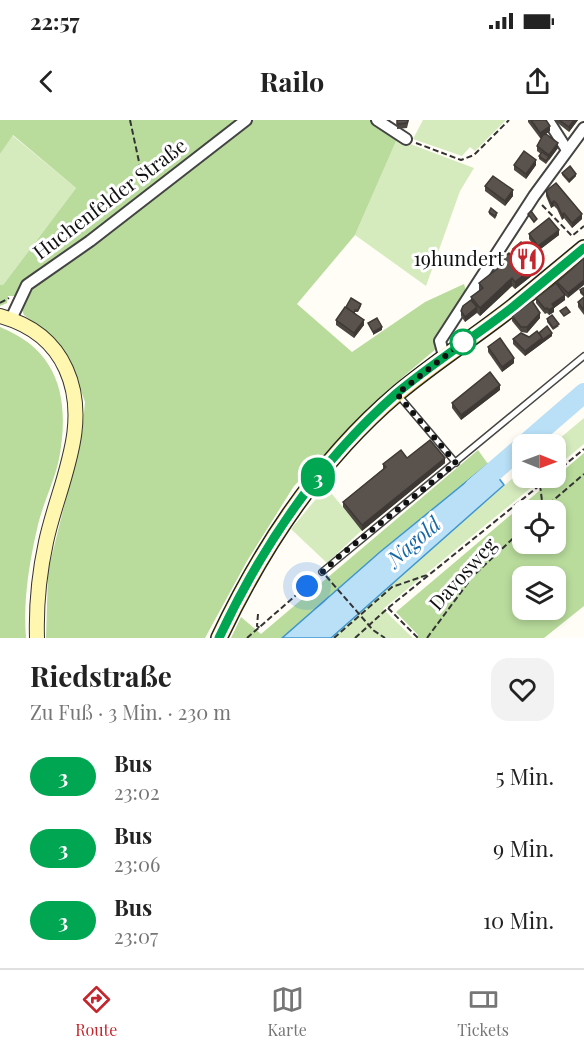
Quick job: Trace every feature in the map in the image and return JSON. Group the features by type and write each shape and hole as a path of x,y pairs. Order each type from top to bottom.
{"main road":[{"path":"219,638 267,549 300,501 353,437 397,394 444,356 513,307 584,248"},
{"name":"Huchenfelder Straße","path":"5,318 33,330 55,350 73,385 76,411 69,460 46,540 39,575 37,638"}],"street":[{"name":"Huchenfelder Straße","path":"5,318 27,285 90,241 246,120"},
{"path":"377,120 406,139"},
{"path":"548,120 567,150"},
{"path":"444,356 440,342 534,196 584,128"}],"lane":[{"path":"324,574 584,356"},
{"path":"397,394 456,463"}],"path":[{"path":"130,120 147,197"},
{"path":"406,139 461,160 474,154 509,120"},
{"path":"534,196 572,236 584,226"},
{"path":"566,464 584,449"},
{"path":"553,500 584,474"},
{"path":"355,638 388,608 536,488"},
{"name":"Davosweg","path":"426,638 473,576 512,539"},
{"path":"247,638 324,574 373,630 385,638"},
{"path":"334,638 392,587 430,574"},
{"path":"388,608 418,638"},
{"path":"258,614 257,626 260,628"}],"green space":[{"path":"0,120 373,120 397,139 355,235 297,304 352,352 425,302 464,284 466,291 435,342 437,348 404,376 294,486 247,561 205,638 46,638 48,571 82,434 85,402 69,358 53,338 24,315 16,296 8,296 7,303 0,306 0,285 3,285 76,188 13,135 0,154"},
{"path":"423,120 506,120 475,151 470,147 462,156 413,139"},
{"path":"12,135 76,188 3,285 0,285 0,154"},
{"path":"397,139 474,168 460,191 426,286 355,235"},
{"path":"0,327 20,337 36,349 48,364 56,380 63,417 59,459 39,520 31,556 26,597 26,638 0,638"},
{"path":"584,418 584,444 566,459 566,434"},
{"path":"478,450 488,464 380,552 282,638 231,638 241,617 261,634"},
{"path":"584,453 584,606 544,638 417,638 418,635 396,612 512,514 512,554 566,554 566,500 528,500 543,488 566,488 566,468"},
{"path":"512,479 512,488 531,488 516,500 512,500 512,503 383,609 413,638 331,638"},
{"path":"326,487 362,530 327,563 291,529"}],"water":[{"path":"488,464 504,485 331,638 282,638 380,552"}],"building":[{"path":"397,120 408,120 407,123 397,124"},
{"path":"531,120 546,120 550,126 540,133"},
{"path":"559,120 574,120 569,127"},
{"path":"546,134 558,143 549,155 537,146"},
{"path":"524,151 536,160 526,174 514,165"},
{"path":"542,152 549,157 546,161 539,156"},
{"path":"570,166 576,174 569,180 562,173"},
{"path":"493,176 513,190 505,201 485,186"},
{"path":"556,183 582,214 572,223 564,213 562,215 554,201 551,203 546,191"},
{"path":"491,208 497,213 495,216 489,212"},
{"path":"531,211 537,219 534,222 528,214"},
{"path":"549,218 559,230 538,246 529,234"},
{"path":"521,242 538,264 515,282 512,278 480,308 471,297 483,288 479,283 502,265 499,261 509,253 513,258 517,255 513,249"},
{"path":"584,258 584,280 568,293 557,282"},
{"path":"556,283 565,295 552,304 554,307 549,310 545,309 536,298"},
{"path":"584,297 584,310 578,302"},
{"path":"351,298 361,304 354,313 346,307"},
{"path":"471,300 477,307 465,317 461,311 463,306"},
{"path":"532,301 540,313 527,327 521,327 512,316"},
{"path":"345,307 364,320 354,333 336,320"},
{"path":"566,307 570,312 564,316 560,311"},
{"path":"552,315 559,324 553,328 547,319"},
{"path":"377,318 382,327 373,332 368,323"},
{"path":"547,326 552,333 542,340 539,333"},
{"path":"537,331 542,338 525,351 513,339 521,333 529,337"},
{"path":"500,338 514,358 502,367 488,347"},
{"path":"490,372 500,385 461,415 452,403"},
{"path":"430,440 445,458 362,525 343,502 386,467 383,464 401,450 407,458"}],"waterway":[{"name":"Nagold","path":"537,434 584,393"},
{"name":"Nagold","path":"474,488 512,456"}],"bus line":[{"name":"3","path":"219,638 248,582 284,522 353,437 397,394 444,356 513,307 584,248"}],"place":[{"name":"19hundert","path":"527,259"}],"route":[{"path":"307,586 342,554 456,463 397,394 463,342"}]}
